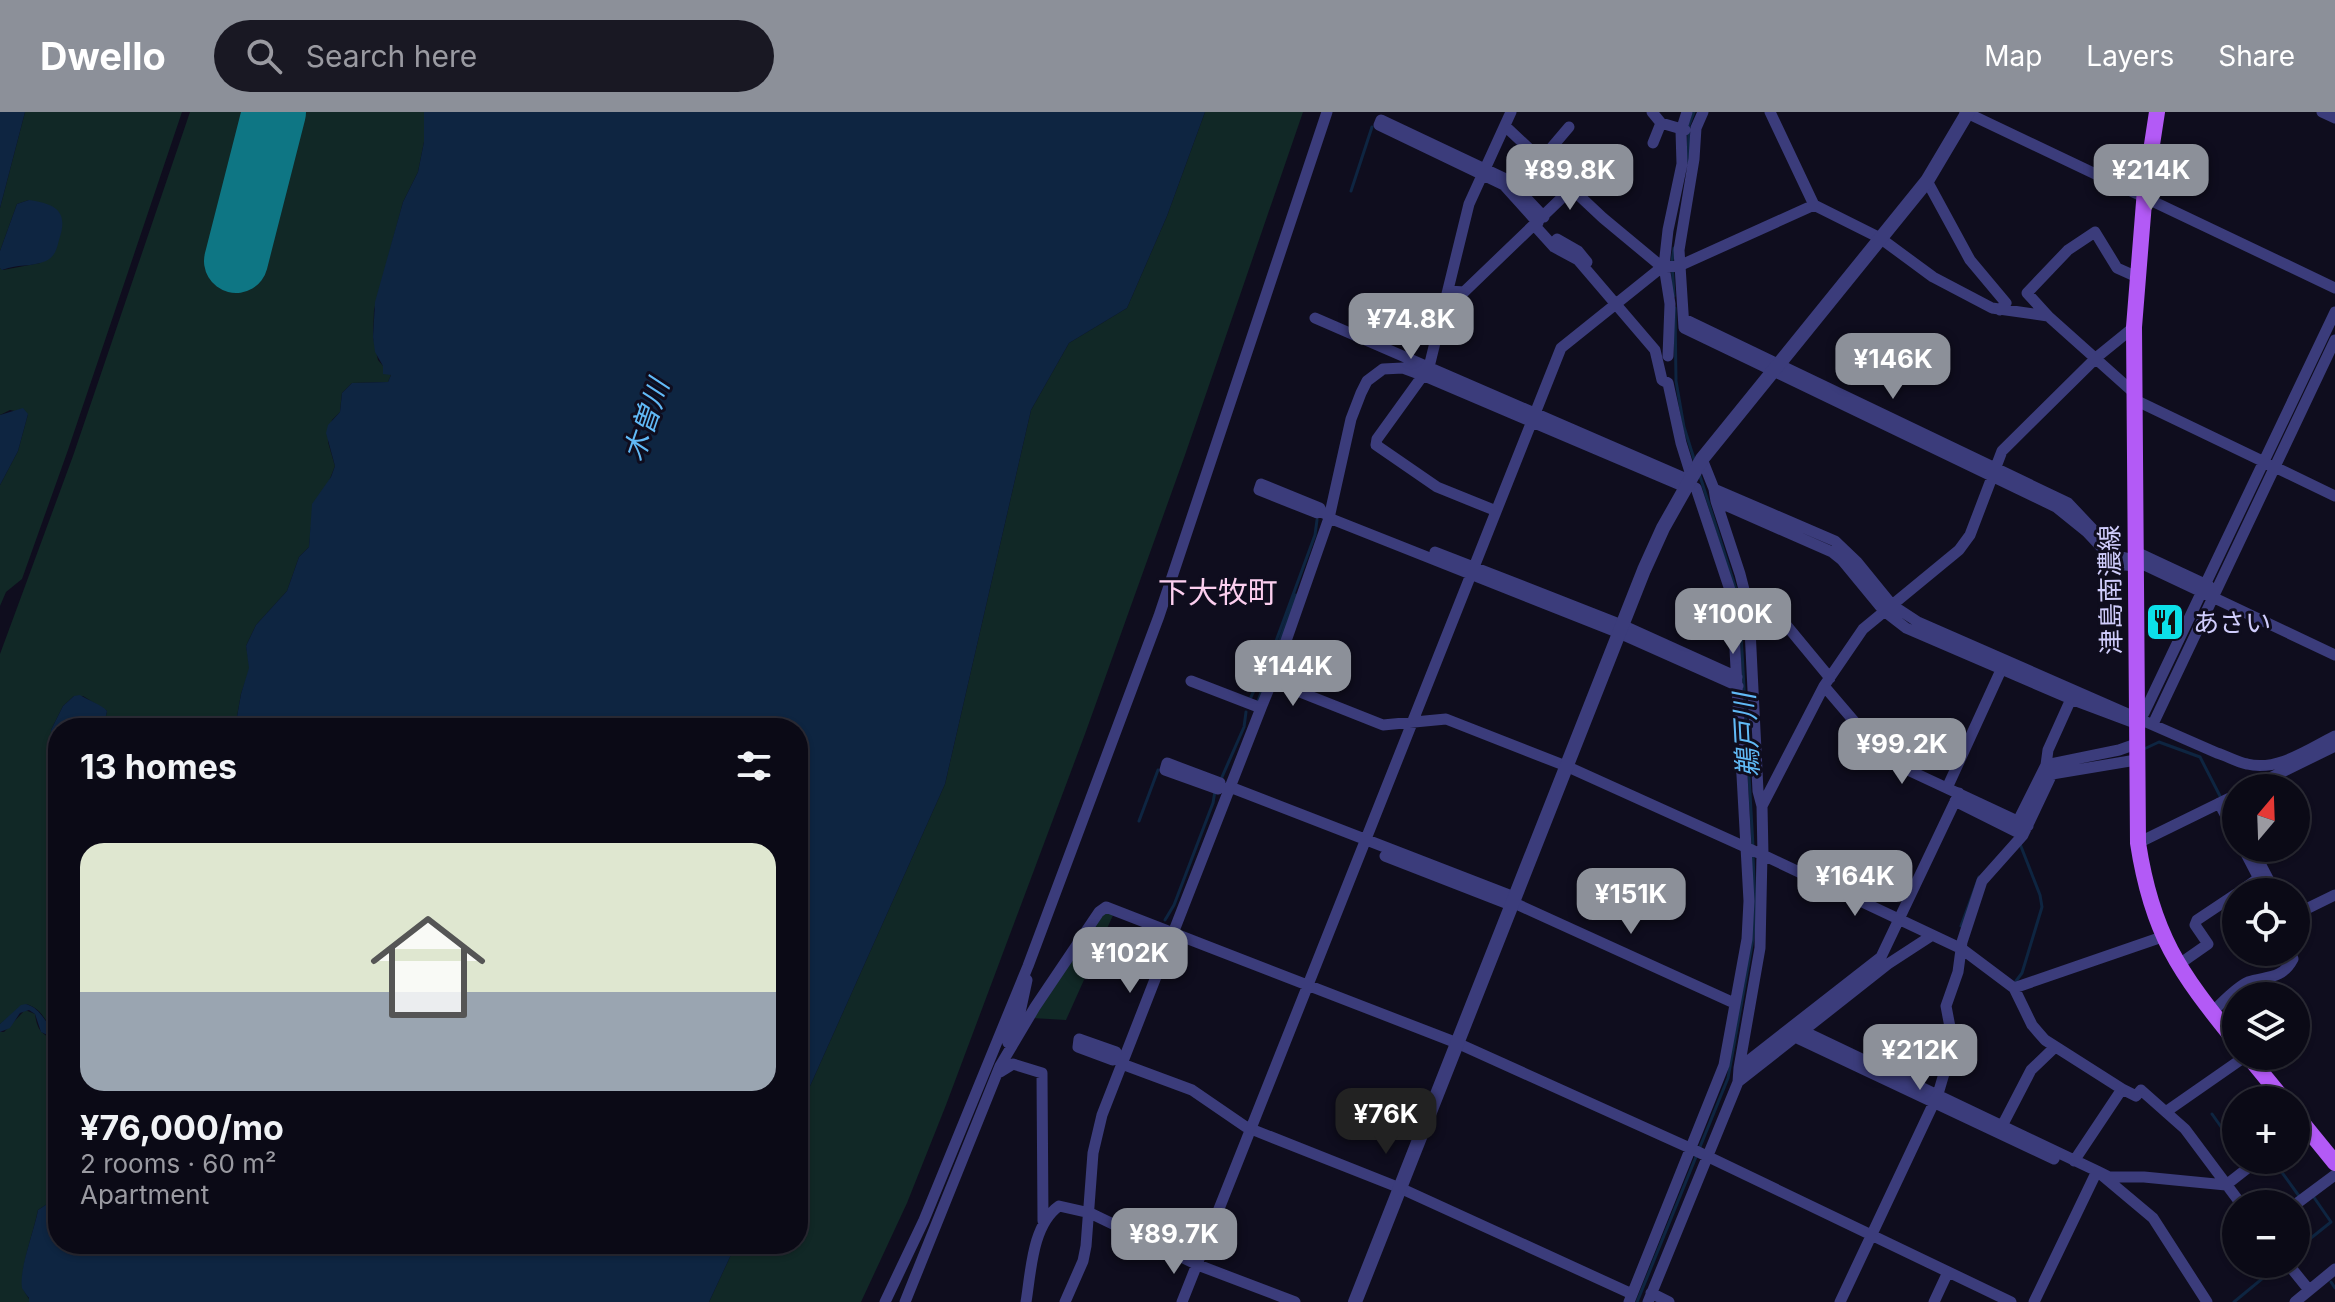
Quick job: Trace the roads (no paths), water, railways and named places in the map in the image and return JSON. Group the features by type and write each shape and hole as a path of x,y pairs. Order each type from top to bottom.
{"main road":[{"name":"津島南濃線","path":"2157,112 2145,194 2134,327 2138,843 2149,903 2162,937 2178,965 2222,1024"},
{"path":"2259,1070 2272,1086"},
{"path":"2310,1134 2333,1158"}],"street":[{"path":"885,1302 924,1220 1028,966 1159,616 1327,112"},
{"path":"1494,510 1437,487 1376,445 1377,439 1426,371 1469,204 1511,112"},
{"path":"1652,112 1661,123 1688,129"},
{"path":"1687,112 1694,159 1670,266 1670,304 1662,380 1668,383 1681,443 1732,596 1756,852 1760,948 1738,1082"},
{"path":"1688,129 1703,112"},
{"path":"1770,112 1814,205 1880,238 1933,277 2000,310 2048,316"},
{"path":"1355,1302 1644,570 1692,474 1774,367 1927,181 1971,112 2335,280"},
{"path":"2322,112 2335,118"},
{"path":"1484,172 1381,120 1379,125 1484,172 1510,181 1559,241 1578,251 1663,357"},
{"path":"1653,143 1661,123"},
{"path":"1505,126 1571,189 1670,266 1684,319 1774,367 1993,473 2068,503 2118,556 2134,559 2335,646"},
{"path":"1541,160 1569,127"},
{"path":"1927,181 1970,260 2006,303 2000,310"},
{"path":"1449,291 1464,292 1571,189"},
{"path":"2145,194 2335,288"},
{"path":"1182,1302 1494,510 1561,348 1617,302 1670,266 1814,205"},
{"path":"2137,277 2117,268 2095,232 2068,250 2027,293 2048,316 2097,357 2133,395 2269,466 2335,496"},
{"path":"2269,466 2335,312"},
{"path":"1315,318 1426,371 1532,416 1692,474 1715,495 1835,541 1857,562 1888,608 1906,628 2071,699 2153,724 2237,761 2259,766 2281,763 2335,736"},
{"path":"1669,1302 1651,1299 1700,1153 1724,1065 1747,939 1762,806 1827,682 1863,629 1966,543 2002,451 2097,357 2134,327"},
{"path":"2136,720 2144,713 2209,591 2269,466 2335,340"},
{"path":"1065,1302 1083,1261 1096,1137 1121,1059 1272,681 1328,514 1351,419 1367,381 1383,369 1392,367 1426,371"},
{"path":"1328,514 1317,513 1259,490 1261,484 1328,514 1620,629 1738,682"},
{"path":"1715,495 1749,609 1758,791 1762,806"},
{"path":"2209,591 2335,655"},
{"path":"2153,724 2209,591"},
{"path":"1888,608 2136,720"},
{"path":"1749,609 1787,626 1878,756 1947,788 1962,800 2023,827"},
{"path":"1947,788 2001,670"},
{"path":"1191,681 1261,708"},
{"path":"1272,681 1383,725 1446,719 1566,766 1962,949 2014,988 2032,1025 2055,1047 2122,1089 2136,1096 2141,1090 2167,1111 2185,1129 2230,1190"},
{"path":"2023,827 2046,765 2048,750 2071,699"},
{"path":"2278,774 2335,746"},
{"path":"2046,765 2119,750 2136,752"},
{"path":"1840,1302 1936,1098 1953,1043 1946,1006 1982,881 2023,827 2052,774 2136,752"},
{"path":"1227,789 1513,901 1734,1003"},
{"path":"1739,1068 1881,957 1962,800"},
{"path":"2138,843 2222,801"},
{"path":"2250,862 2259,878"},
{"path":"2310,907 2335,895"},
{"path":"2310,915 2335,902"},
{"path":"2178,965 2208,944 2195,925 2197,920 2222,904"},
{"path":"998,1070 1035,1007 1099,912 1106,907 1115,908 1457,1043 1700,1153 2011,1302"},
{"path":"1121,1059 1192,1090 1252,1125 1401,1185 1632,1294 1738,1082 1888,964 1931,936"},
{"path":"2014,988 2162,937"},
{"path":"905,1302 998,1070 1027,989 1028,966"},
{"path":"2212,1012 2247,983 2271,979 2288,966"},
{"path":"1799,1034 2096,1175 2226,1185 2240,1174"},
{"path":"2002,1126 2031,1070 2055,1047"},
{"path":"998,1070 1013,1064 1042,1073 1043,1222 1026,1302"},
{"path":"2167,1111 2227,1070"},
{"path":"2074,1161 2122,1089"},
{"path":"1936,1098 2002,1126 2096,1175 2153,1218 2207,1302"},
{"path":"2034,1302 2096,1175"},
{"path":"2310,1194 2335,1175"},
{"path":"1043,1222 1059,1206 1090,1213 1198,1265 1295,1302"},
{"path":"1934,1302 1948,1272"},
{"path":"2295,1302 2333,1275"},
{"path":"2299,1278 2309,1290"}],"water":[{"path":"0,112 25,112 0,208"},
{"name":"木曽川","path":"424,112 1205,112 1167,216 1127,308 1069,343 1031,410 945,784 808,1091 808,718 237,718 249,668 246,646 256,625 287,591 299,557 309,547 312,504 335,466 326,433 328,425 340,412 342,393 352,383 388,382 391,375 383,374 383,366 375,352 375,302 403,202 418,172 424,142"},
{"path":"29,200 53,207 61,216 62,230 56,249 46,261 2,270 0,251 17,204"},
{"path":"23,408 28,414 18,451 0,485 0,415"},
{"path":"80,695 102,706 107,711 105,718 57,718 63,706 74,696"},
{"path":"21,1005 36,1009 48,1024 48,1035 41,1032 35,1014 29,1010 20,1013 10,1028 0,1032 0,1024"},
{"path":"48,1204 48,1254 731,1254 709,1302 29,1302 22,1288 22,1280 38,1210"}],"waterway":[{"name":"鵜戸川","path":"1688,162 1689,125 1694,112"},
{"path":"1351,191 1372,127"},
{"name":"鵜戸川","path":"1674,248 1674,296"},
{"name":"鵜戸川","path":"1675,308 1676,381 1684,427 1695,462"},
{"name":"鵜戸川","path":"1699,473 1739,599 1753,846"},
{"path":"1251,697 1272,652 1315,535 1317,520"},
{"path":"1257,704 1296,595"},
{"path":"1222,777 1244,727 1246,712"},
{"path":"2144,749 2159,742 2200,757 2220,796"},
{"path":"1139,821 1158,770"},
{"path":"1165,920 1174,905 1215,791"},
{"path":"2016,981 2022,973 2042,907 2020,844"},
{"name":"鵜戸川","path":"1637,1302 1728,1078 1753,939 1753,854"},
{"path":"1961,926 1979,877"},
{"path":"2212,1114 2222,1128"},
{"path":"2283,1174 2295,1190"},
{"path":"2310,1239 2331,1222 2313,1196"},
{"path":"2234,1302 2263,1278"},
{"path":"2331,1282 2335,1288"}],"place":[{"name":"あさい","path":"2165,622"}],"district":[{"name":"下大牧町","path":"1218,592"}]}
